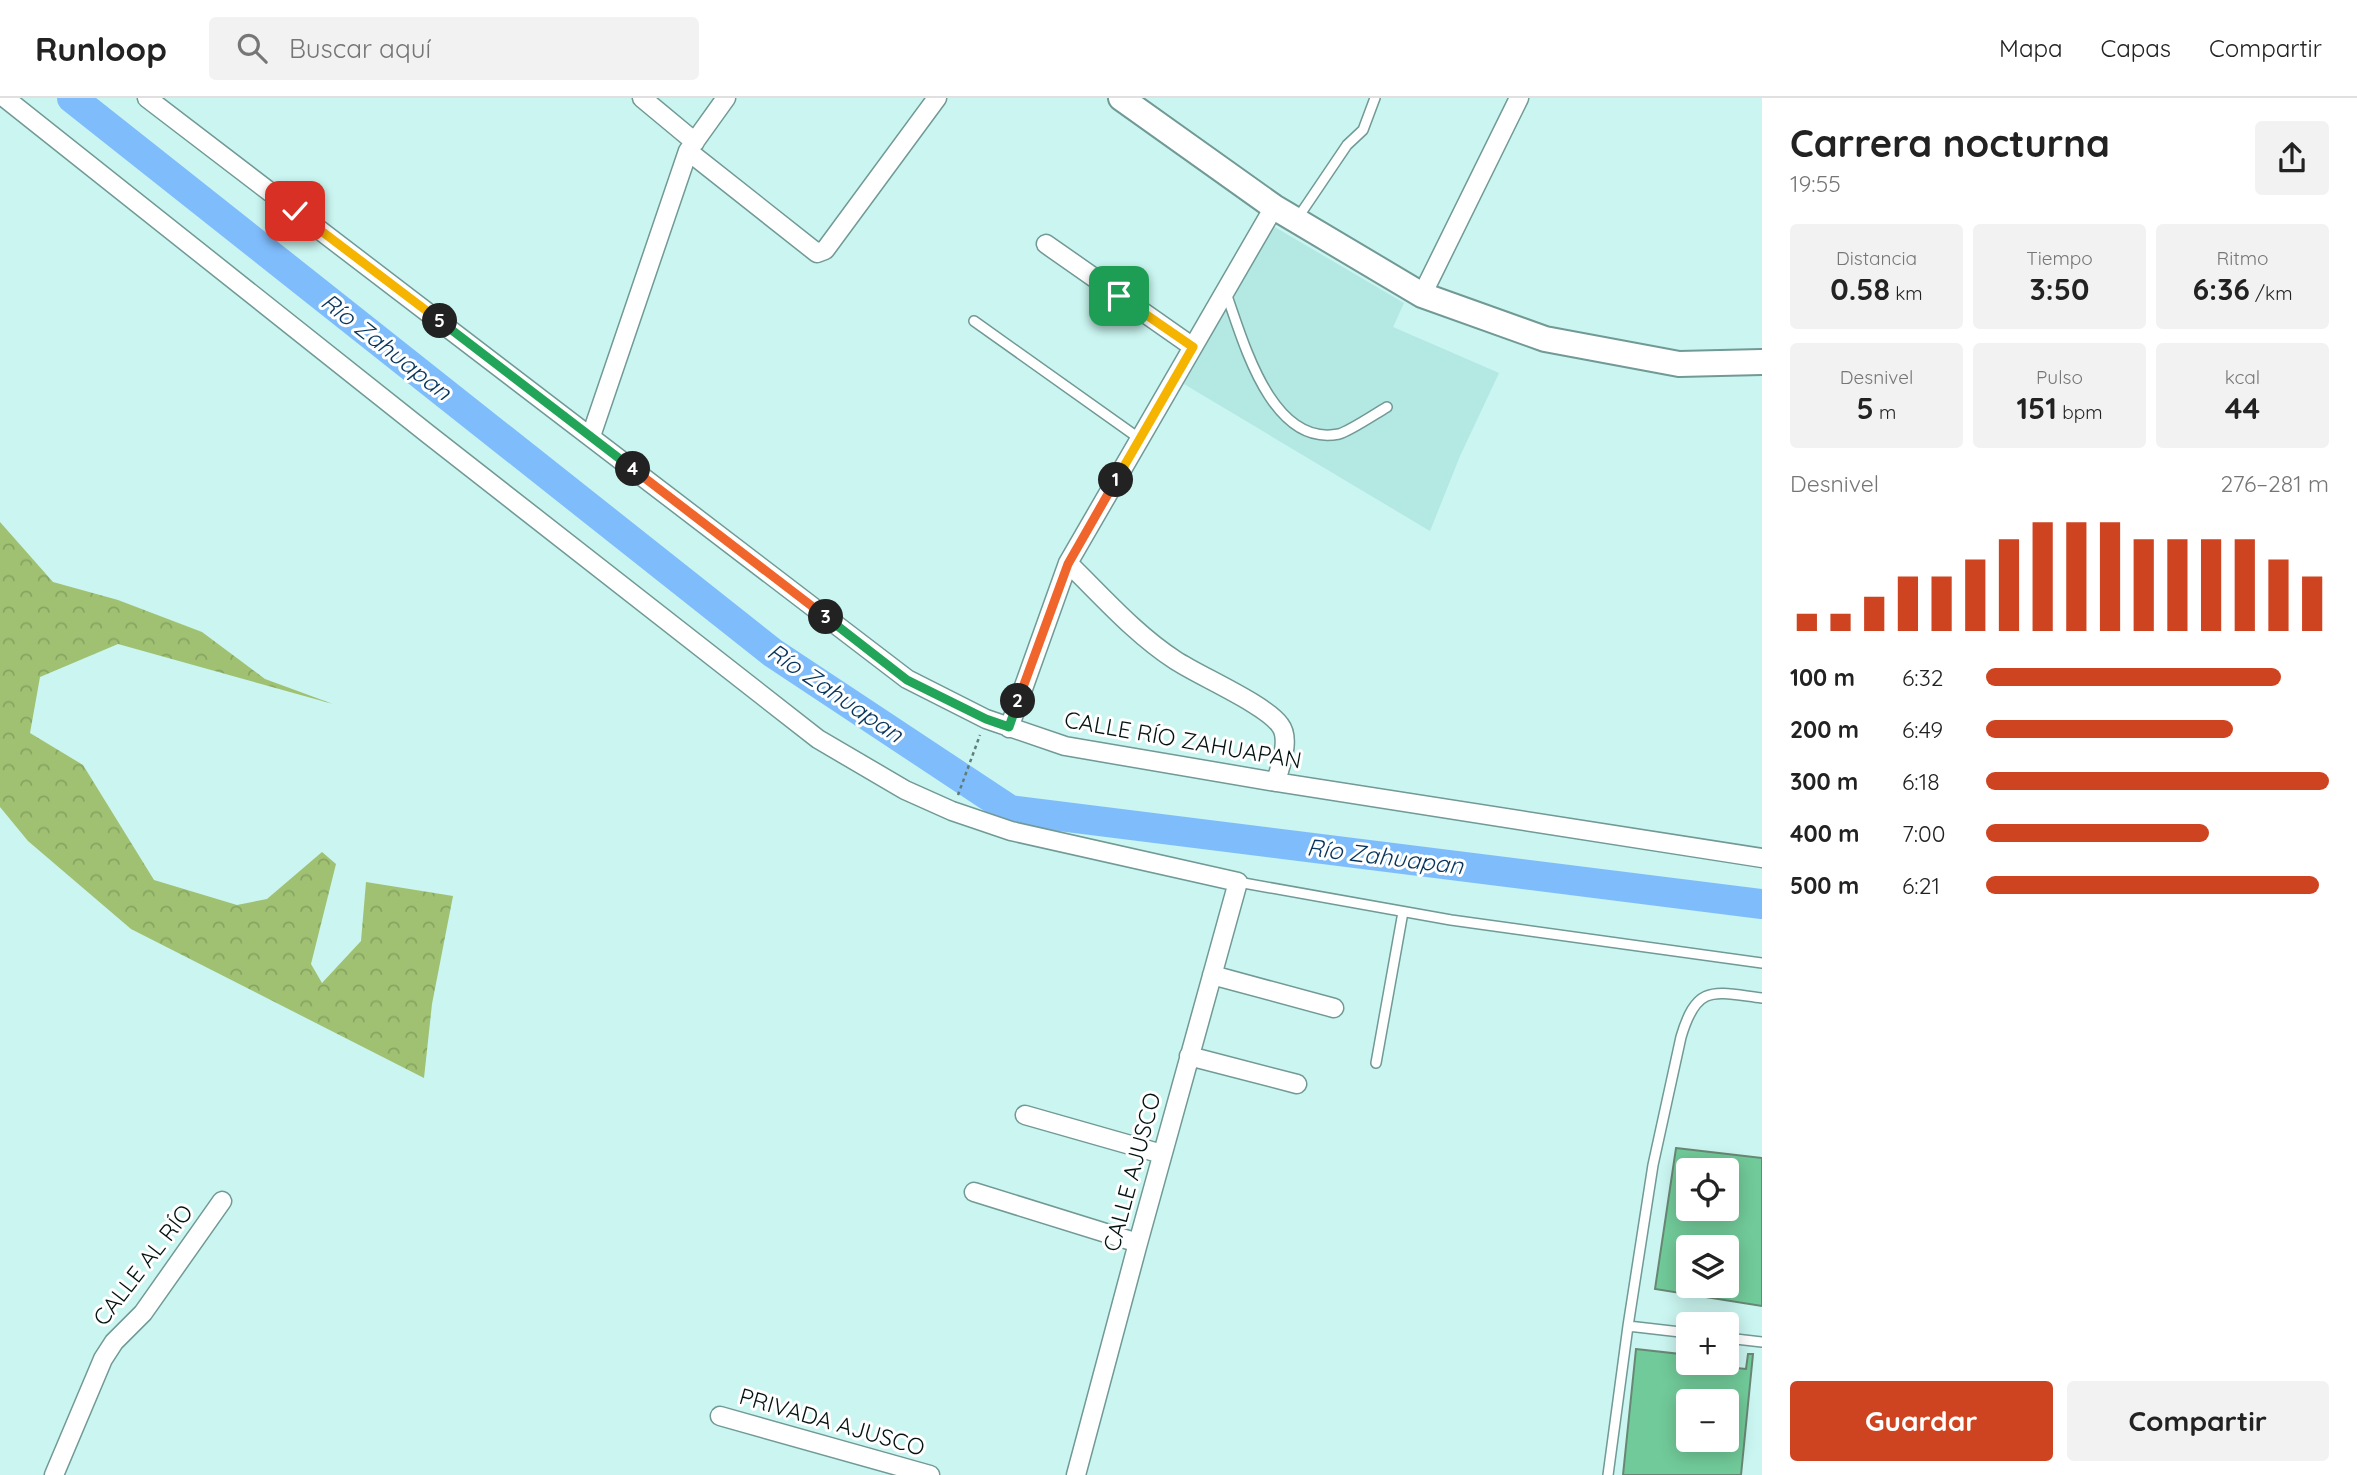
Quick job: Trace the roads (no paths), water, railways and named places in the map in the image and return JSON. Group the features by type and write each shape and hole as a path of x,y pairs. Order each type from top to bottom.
{"main road":[{"path":"1121,98 1274,207 1422,295 1545,339 1679,364 1762,362"}],"street":[{"path":"5,98 332,359 818,739 905,790 952,811 1011,831 1238,882"},
{"name":"CALLE RÍO ZAHUAPAN","path":"147,98 907,680 986,719 1065,746 1762,858"},
{"path":"642,98 692,147 817,253 825,250 937,98"},
{"path":"591,436 692,147 726,98"},
{"path":"1422,295 1519,98"},
{"path":"1009,727 1068,564 1274,207"},
{"path":"1046,244 1193,347"},
{"path":"1068,564 1147,639 1175,660 1266,712 1281,726 1285,743 1276,782"},
{"name":"CALLE AJUSCO","path":"1076,1475 1238,882"},
{"path":"1212,975 1334,1008"},
{"path":"1189,1056 1297,1084"},
{"path":"1025,1115 1162,1154"},
{"path":"974,1192 1138,1243"},
{"name":"CALLE AL RÍO","path":"54,1475 103,1359 114,1342 143,1313 222,1201"},
{"name":"PRIVADA AJUSCO","path":"720,1416 930,1475"}],"lane":[{"path":"1296,220 1348,145 1363,130 1375,98"},
{"path":"1225,292 1254,368 1282,415 1310,433 1340,434 1387,407"},
{"path":"974,321 1140,439"},
{"path":"1238,882 1403,912 1762,963"},
{"path":"1376,1063 1403,912"},
{"path":"1608,1475 1654,1165 1686,1018 1696,1002 1714,992 1762,998"},
{"path":"1628,1326 1676,1332"},
{"path":"1739,1339 1762,1342"}],"waterway":[{"name":"Río Zahuapan","path":"72,98 773,653 1010,810 1762,904"}]}
